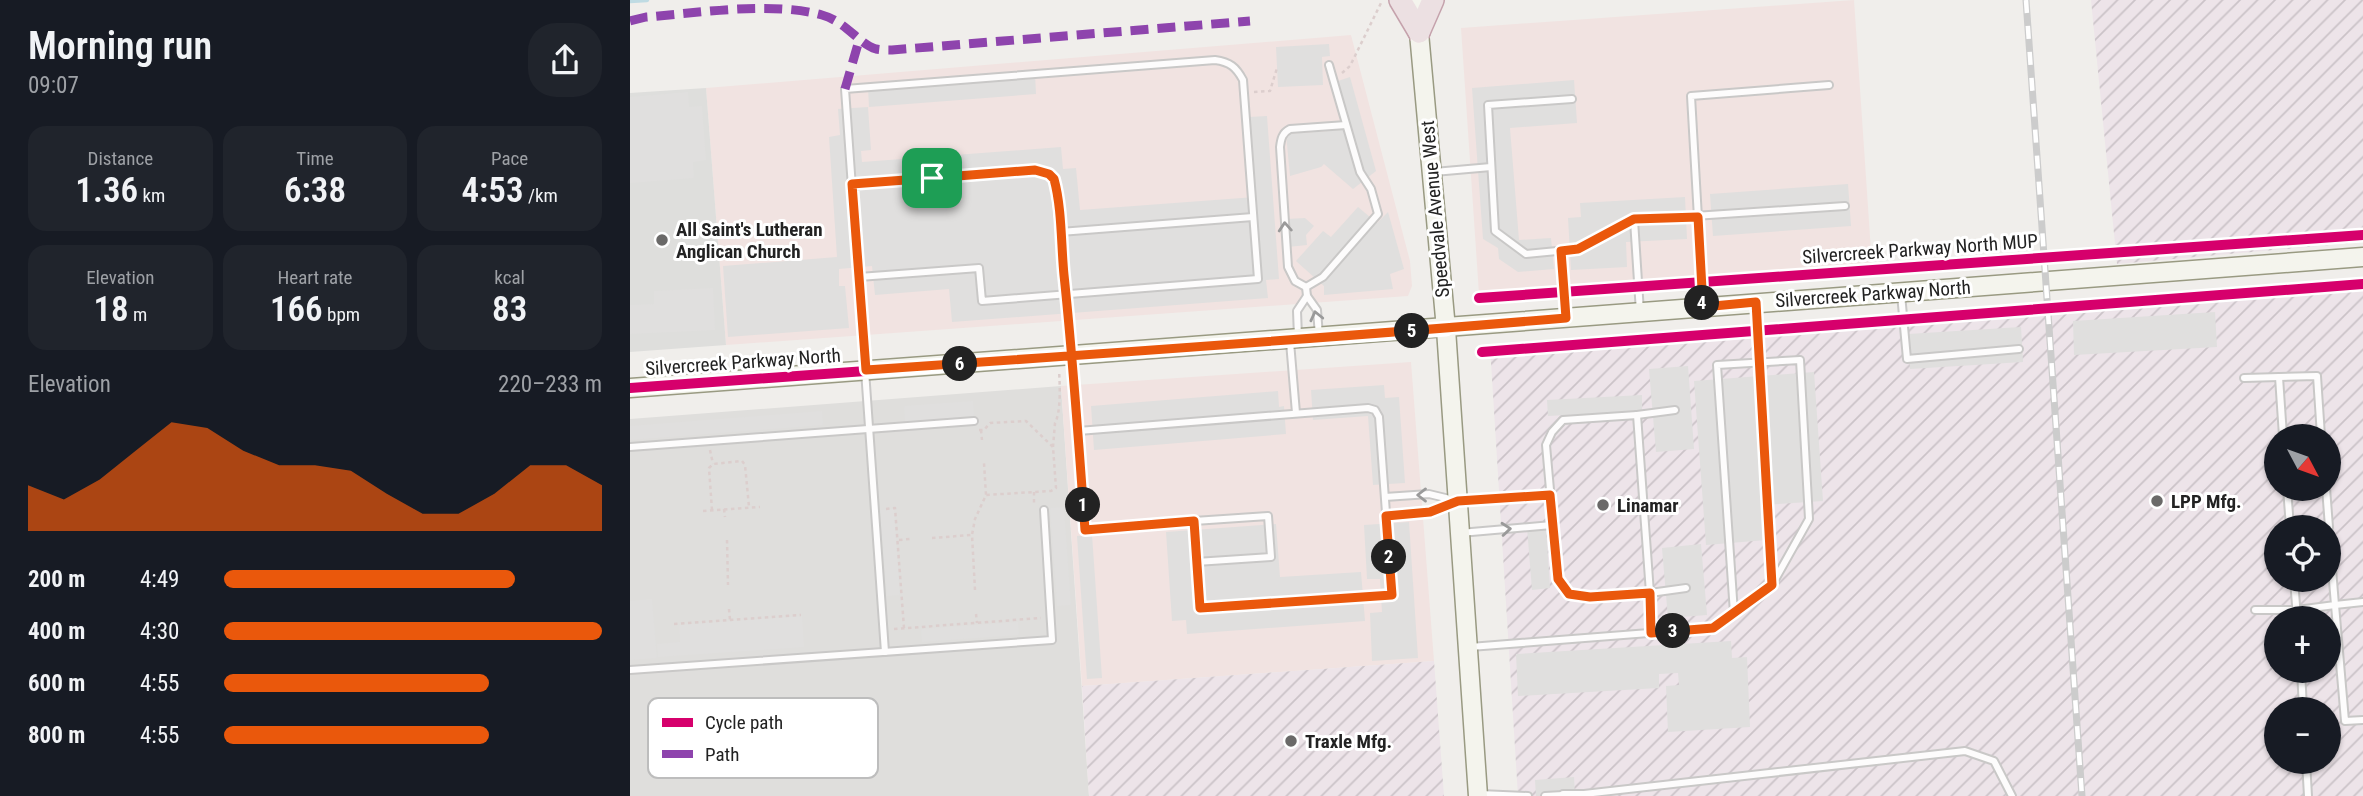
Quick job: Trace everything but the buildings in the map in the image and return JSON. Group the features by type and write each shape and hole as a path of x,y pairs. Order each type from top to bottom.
{"highway":[{"path":"1400,0 1419,32"},
{"path":"1419,32 1433,0"}],"main road":[{"name":"Speedvale Avenue West","path":"1416,0 1446,328 1478,795"},
{"name":"Silvercreek Parkway North","path":"630,388 1294,340 1756,302 2363,257"}],"lane":[{"path":"859,277 979,268 982,301 1258,279 1243,80 1237,69 1228,61 1215,60 845,89 885,652"},
{"path":"1306,287 1323,277 1378,214 1371,189 1362,176 1329,65"},
{"path":"1703,307 1691,96 1829,85"},
{"path":"1572,99 1488,105 1495,231 1526,254 1578,249 1634,219 1845,206"},
{"path":"1306,287 1295,281 1288,267 1281,139 1285,131 1346,125"},
{"path":"1433,173 1491,167"},
{"path":"852,184 1042,171 1054,179 1066,293 1065,357 1078,431 1085,530 1268,516 1271,557 1196,562"},
{"path":"1060,232 1253,217"},
{"path":"1634,219 1640,312"},
{"path":"1561,251 1566,318"},
{"path":"1306,287 1307,296 1317,310 1319,337"},
{"path":"1901,292 1907,359 2019,349"},
{"path":"1296,413 1294,340 1297,311 1307,296"},
{"path":"1756,302 1772,585"},
{"path":"1468,648 1713,628 1734,613 1772,585 1809,519 1800,360 1717,365 1734,613"},
{"path":"2244,377 2316,376 2320,424"},
{"path":"2278,377 2282,424"},
{"path":"1078,431 1296,413 1368,408 1375,410 1379,417 1392,595 1200,608 1194,521"},
{"path":"1675,410 1563,420 1552,432 1546,445 1558,579 1569,594 1590,597 1686,589"},
{"path":"1637,415 1651,633"},
{"path":"630,447 974,421"},
{"path":"1385,497 1429,494 1458,501 1550,495"},
{"path":"1386,516 1430,512 1458,501"},
{"path":"630,670 1052,640 1044,510"},
{"path":"1460,533 1552,525"},
{"path":"2334,592 2335,606 2363,602"},
{"path":"2255,610 2264,611"},
{"path":"2341,675 2345,721 2363,720"},
{"path":"1545,796 1584,794 1965,751 1994,761 2012,796"},
{"path":"2307,774 2308,796"},
{"path":"1478,795 1528,796"}],"path":[{"path":"1332,75 1345,72 1350,66 1381,7 1382,0"},
{"path":"1244,93 1270,91 1277,68"},
{"path":"986,495 1051,491 1056,488 1053,447 1065,357"},
{"path":"982,440 980,430 990,423 1026,421 1053,447"},
{"path":"712,510 709,468 713,464 742,461 745,465 748,508"},
{"path":"975,590 972,535 975,519 986,495 984,463"},
{"path":"703,511 760,507"},
{"path":"875,509 895,508 904,628"},
{"path":"724,509 725,517"},
{"path":"932,538 972,535"},
{"path":"898,540 910,539"},
{"path":"727,540 728,585"},
{"path":"729,609 730,620"},
{"path":"976,614 977,623"},
{"path":"674,624 801,615"},
{"path":"883,630 1051,617"}],"shaded area":[{"path":"1854,0 1872,266 1479,294 1461,28"},
{"path":"2091,0 2363,0 2363,242 2117,264"},
{"path":"1351,35 1410,261 1412,286 1408,296 726,345 706,88"},
{"path":"1329,44 1330,56 1322,57 1323,85 1278,87 1276,47"},
{"path":"1035,74 1036,94 869,107 868,87"},
{"path":"1350,77 1376,171 1353,189 1324,164 1290,176 1286,134 1330,131 1350,126 1338,81"},
{"path":"1574,80 1577,123 1510,128 1519,240 1551,238 1554,269 1518,272 1499,259 1498,248 1483,239 1472,88"},
{"path":"706,88 726,345 630,352 630,93"},
{"path":"688,92 689,107 702,106 706,160 693,162 694,178 630,183 630,97"},
{"path":"868,107 871,150 861,151 862,162 1061,147 1063,169 1076,168 1080,210 1255,197 1249,117 1267,116 1279,279 1266,280 1268,298 952,322 949,289 875,295 872,266 839,269 839,286 845,286 849,328 728,337 723,266 837,257 829,137 840,135 838,109"},
{"path":"1848,184 1851,226 1713,236 1710,194"},
{"path":"1685,197 1687,239 1626,242 1627,267 1571,270 1568,218 1581,217 1580,203"},
{"path":"1358,207 1377,223 1388,212 1404,269 1390,274 1393,289 1324,295 1324,286 1296,261 1323,231 1331,237"},
{"path":"1305,218 1314,226 1306,235 1307,245 1288,247 1286,219"},
{"path":"2363,281 2363,796 1518,796 1490,346"},
{"path":"713,288 715,330 630,334 630,305 654,304 654,291"},
{"path":"2215,312 2217,347 2074,355 2073,321"},
{"path":"2021,327 2023,362 1910,369 1908,334"},
{"path":"1411,362 1434,661 1082,686 1061,386"},
{"path":"1688,366 1694,449 1656,452 1649,369"},
{"path":"1814,372 1823,501 1764,505 1766,540 1706,545 1694,381"},
{"path":"1384,385 1385,398 1399,397 1405,483 1373,485 1368,416 1313,420 1311,390"},
{"path":"1061,386 1089,796 630,796 630,419"},
{"path":"1278,391 1279,407 1284,406 1286,434 1094,450 1091,406"},
{"path":"1642,395 1642,411 1548,416 1547,400"},
{"path":"973,401 974,416 905,422 904,406"},
{"path":"822,411 823,425 630,440 630,426"},
{"path":"1064,507 1071,605 1057,606 1050,508"},
{"path":"894,509 900,595 887,596 880,510"},
{"path":"1409,522 1418,658 1372,661 1370,613 1382,612 1380,579 1367,579 1364,525"},
{"path":"1276,524 1280,577 1361,572 1365,621 1187,634 1186,620 1172,621 1166,532"},
{"path":"1546,526 1550,588 1532,590 1527,527"},
{"path":"1092,535 1102,678 1087,679 1077,536"},
{"path":"1701,544 1707,615 1668,618 1662,548"},
{"path":"652,599 657,658 630,660 630,601"},
{"path":"802,616 804,647 658,657 657,644 680,642 679,625"},
{"path":"1018,622 1019,635 922,642 921,629"},
{"path":"1731,641 1732,658 1747,657 1750,727 1668,732 1666,686 1679,685 1678,673 1659,674 1659,688 1518,696 1516,654"},
{"path":"1434,661 1444,796 1089,796 1082,686"},
{"path":"1574,777 1575,796 1536,796 1535,780"}],"waterway":[{"path":"630,1 647,0"}],"railway":[{"path":"2026,0 2082,796"}],"marked path":[{"path":"630,21 646,17 735,9 802,11 830,18 870,46 892,50 1250,21"},
{"path":"845,89 860,37"}],"cycle path":[{"name":"Silvercreek Parkway North MUP","path":"1479,298 2363,235"},
{"path":"1482,352 2363,284"},
{"path":"630,388 1446,329"}],"place":[{"name":"All Saint's Lutheran Anglican Church","path":"662,240"},
{"name":"LPP Mfg.","path":"2157,501"},
{"name":"Linamar","path":"1603,505"},
{"name":"Traxle Mfg.","path":"1291,741"}],"route":[{"path":"932,178 852,184 866,370 1072,356 1290,340 1566,318 1561,251 1578,249 1634,219 1698,217 1703,307 1756,302 1772,585 1713,628 1651,633 1650,593 1590,597 1569,594 1558,579 1550,495 1458,501 1430,512 1386,516 1392,595 1200,608 1194,521 1085,530 1072,356 1054,179 1049,174 1035,170 932,178"}]}
